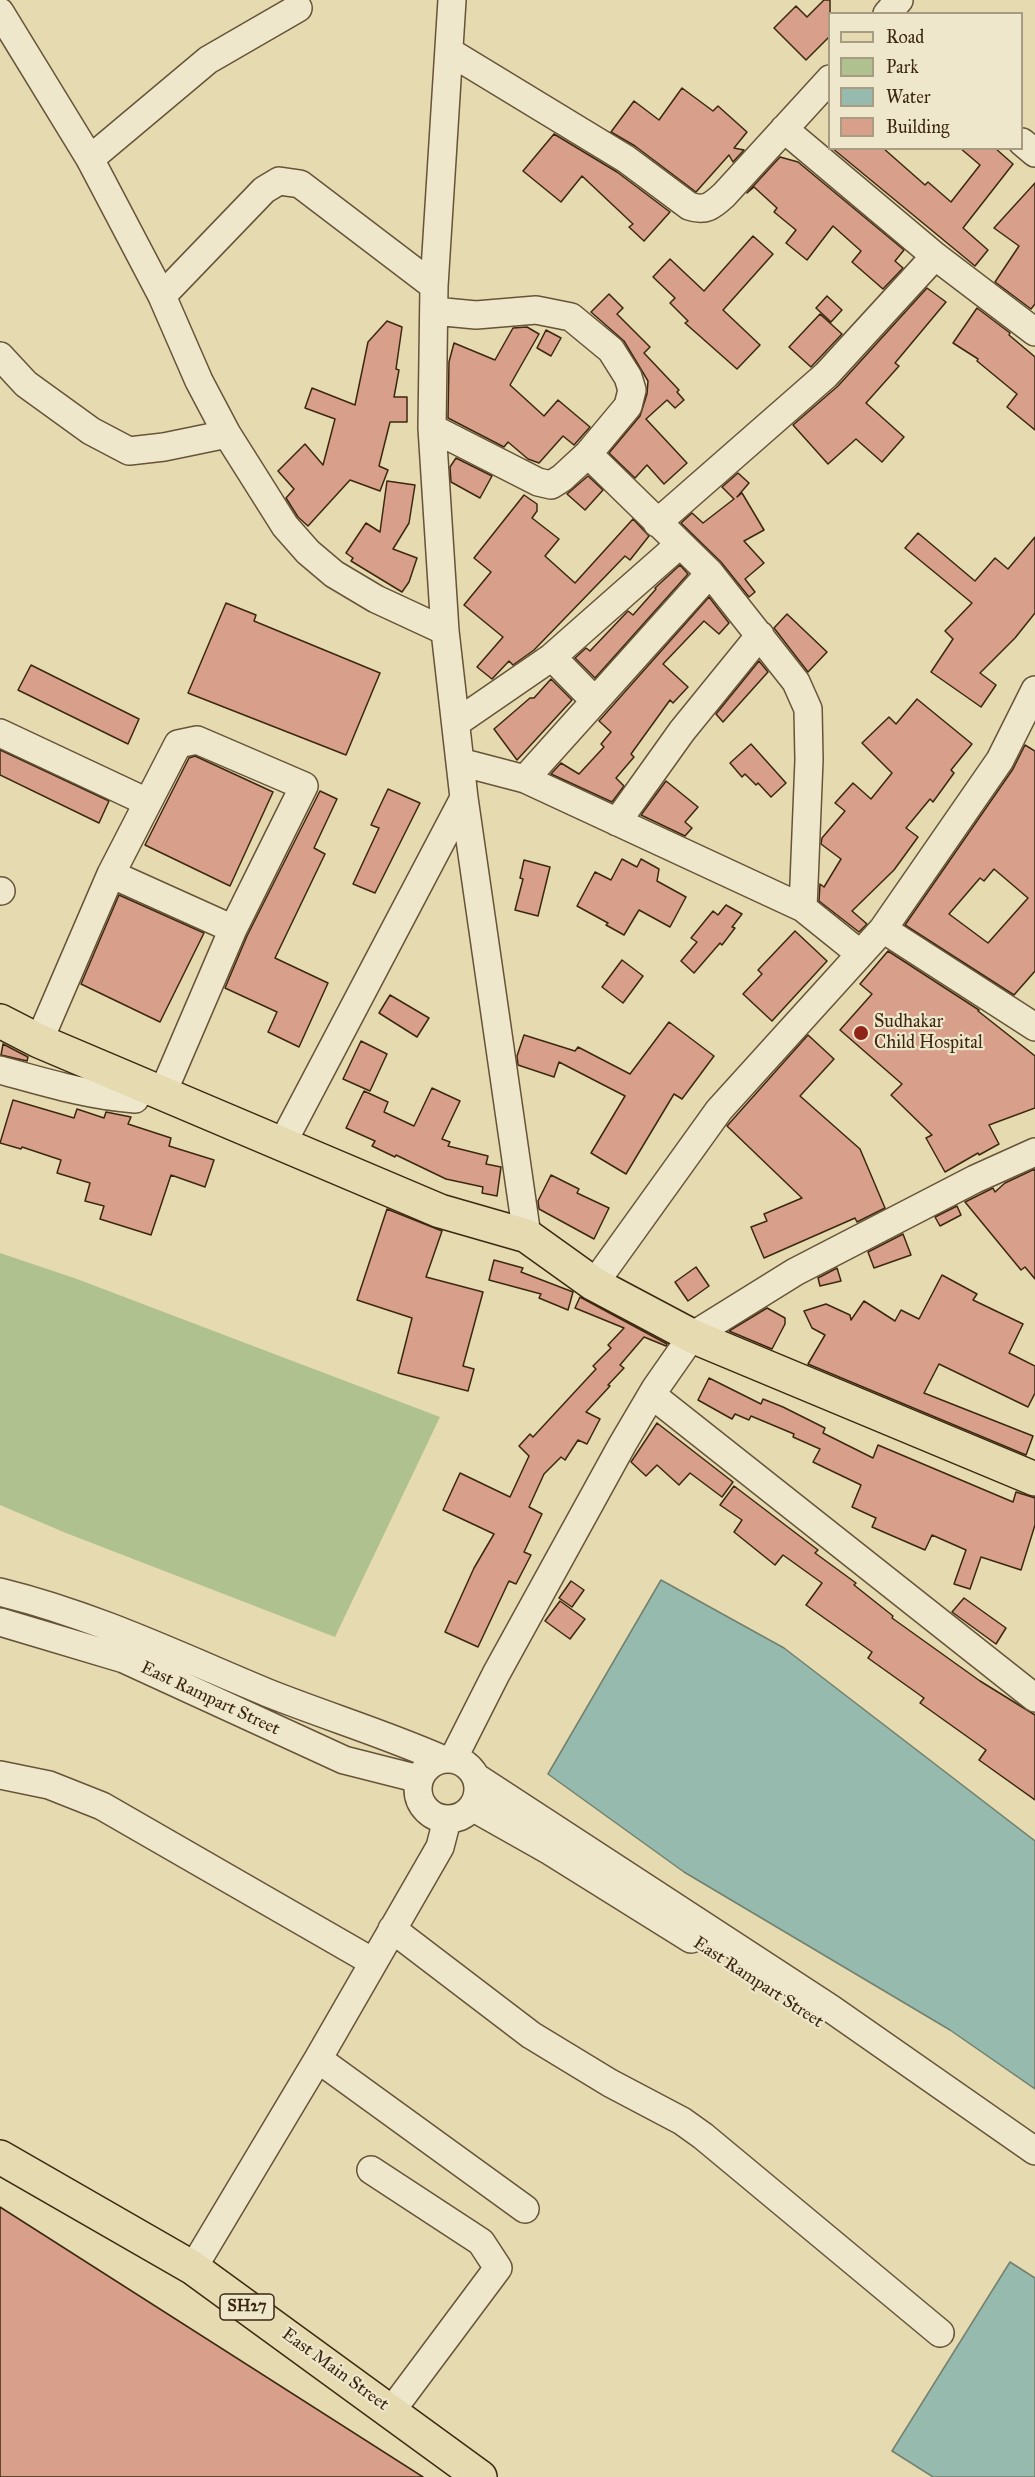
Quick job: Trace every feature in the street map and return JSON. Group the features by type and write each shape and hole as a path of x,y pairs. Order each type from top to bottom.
{"main road":[{"path":"0,1021 39,1041 440,1212 527,1236 594,1284 692,1336 1035,1479"},
{"name":"East Main Street","path":"0,2157 193,2268 392,2410 480,2477"}],"street":[{"path":"452,0 434,298 432,428 445,631 464,798 527,1236"},
{"path":"889,12 899,0"},
{"path":"90,159 208,60 298,8"},
{"path":"0,12 90,159 162,296 199,381 227,434 285,526 308,552 334,574 357,589 445,631"},
{"path":"450,52 626,159 689,206 700,210 711,207 724,195 828,81"},
{"path":"784,129 935,256 1035,332"},
{"path":"1023,143 1035,153"},
{"path":"162,296 264,190 279,181 300,184 434,298 476,315 536,310 571,317 611,350 628,377 632,390 628,405 588,454 551,485 538,482 432,428"},
{"path":"657,523 826,375 935,256"},
{"path":"0,356 36,390 91,431 129,451 164,447 227,434"},
{"path":"588,454 710,573 796,682 808,710 809,760 803,908"},
{"path":"456,723 552,657 679,544"},
{"path":"525,779 710,573"},
{"path":"617,822 682,731 760,635"},
{"path":"552,657 596,700"},
{"path":"594,1284 719,1110 882,928 1000,760 1035,690"},
{"path":"0,733 147,802"},
{"path":"0,1070 71,1089 119,1098 135,1099 153,1088 304,786 197,740 178,744 111,874 39,1041"},
{"path":"460,762 525,779 803,908 858,953"},
{"path":"282,1144 464,798"},
{"path":"111,874 233,929"},
{"path":"882,928 1030,1014"},
{"path":"476,1777 477,1798 465,1814 447,1820 438,1818 423,1806 419,1798 419,1779 424,1770 447,1759 651,1395 692,1336 795,1272 975,1179 1035,1152"},
{"path":"651,1395 1035,1698"},
{"path":"0,1592 111,1625 288,1701 447,1759 462,1762 476,1777 830,2008 1035,2151"},
{"name":"East Rampart Street","path":"0,1622 124,1659 344,1760 419,1779"},
{"path":"0,1774 49,1785 102,1806 373,1962"},
{"name":"East Rampart Street","path":"472,1807 550,1851 758,1981 882,2063 1035,2172"},
{"path":"193,2268 318,2059 440,1847 447,1820"},
{"path":"393,1929 531,2036 609,2083 682,2121 704,2136 940,2333"},
{"path":"318,2059 525,2209"},
{"path":"372,2170 481,2242 498,2268 392,2410"}],"green space":[{"path":"0,1253 77,1279 440,1417 335,1637 66,1533 0,1505"}],"water":[{"path":"661,1580 784,1648 1035,1841 1035,2089 950,2030 684,1872 548,1774"},
{"path":"1010,2262 1035,2278 1035,2477 933,2477 892,2451"}],"building":[{"path":"824,0 830,0 828,38 806,60 774,28 796,6 807,17"},
{"path":"682,88 713,111 718,106 747,132 734,148 744,150 733,162 729,155 696,192 635,146 611,132 634,101 659,120"},
{"path":"554,134 617,172 670,212 644,241 629,227 633,224 582,176 561,202 523,171"},
{"path":"834,150 885,150 925,185 928,182 951,202 980,165 962,150 997,150 1013,164 963,228 988,250 975,266"},
{"path":"780,157 798,162 904,250 895,261 903,268 883,289 852,262 861,251 833,226 807,260 786,243 796,230 774,212 777,208 754,187 747,193"},
{"path":"1035,183 1035,304 1031,309 995,282 1019,246 994,228"},
{"path":"753,236 773,254 723,310 760,345 737,369 685,323 688,321 670,303 675,298 653,277 670,259 704,291"},
{"path":"927,288 946,302 895,363 899,366 866,403 904,437 882,462 856,439 828,464 793,425 838,386"},
{"path":"609,294 623,308 617,314 650,347 644,353 679,390 677,392 684,400 675,408 667,400 646,419 687,463 664,484 647,465 635,478 609,453 640,416 647,394 648,381 624,341 591,312"},
{"path":"827,296 842,310 831,322 816,308"},
{"path":"977,308 1010,333 1009,335 1035,357 1035,430 1007,407 1017,394 977,361 978,359 953,343"},
{"path":"820,314 842,334 811,367 789,347"},
{"path":"387,321 402,327 396,369 399,370 394,397 407,397 407,422 390,422 379,466 388,470 380,491 350,480 308,526 298,517 286,498 294,489 278,471 305,444 323,465 335,419 305,408 312,388 355,405 368,342"},
{"path":"527,327 539,334 510,385 544,416 558,400 590,427 574,445 563,436 539,463 528,459 508,442 504,447 448,418 449,362 454,343 495,360 513,328"},
{"path":"546,330 561,338 551,356 537,348"},
{"path":"456,458 492,476 480,498 451,482 450,467"},
{"path":"738,473 749,483 737,497 742,493 764,530 744,541 764,563 745,579 755,592 749,597 721,562 681,523 692,513 703,523 734,499 722,487"},
{"path":"588,476 603,490 585,510 567,494"},
{"path":"387,481 415,485 409,523 393,549 417,558 409,582 402,592 351,561 353,558 346,553 366,523 380,532"},
{"path":"524,495 537,504 537,511 532,518 559,539 545,556 575,583 633,519 649,536 630,560 625,556 534,650 513,665 509,661 492,679 477,667 503,637 464,605 491,572 474,558"},
{"path":"918,533 975,581 995,558 1008,569 1035,537 1035,613 1015,638 980,673 996,685 981,707 931,672 953,639 945,631 972,603 905,548"},
{"path":"680,565 688,574 595,678 575,658 586,648 590,651 628,611 633,615 655,588"},
{"path":"709,597 729,623 719,634 704,621 663,664 688,687 673,703 670,700 631,754 634,757 616,778 624,786 612,802 551,774 561,763 579,774 604,747 601,744 611,732 599,721"},
{"path":"226,603 256,615 254,621 380,673 346,755 188,693"},
{"path":"787,614 827,652 808,672 774,628"},
{"path":"759,661 768,672 723,722 716,714"},
{"path":"31,665 139,719 128,744 18,690"},
{"path":"551,679 572,700 517,760 494,729 530,698 534,698"},
{"path":"917,699 972,744 951,770 954,773 933,802 930,799 906,828 918,837 894,870 852,911 867,924 859,932 819,901 820,884 824,887 841,859 821,844 822,838 845,811 835,803 853,783 871,799 892,773 862,743 889,717 896,724"},
{"path":"751,744 786,783 771,797 758,783 756,785 745,774 742,777 730,763"},
{"path":"1025,745 1035,751 1035,971 1014,995 905,925 1013,769","holes":["994,869 1028,898 988,943 949,914 980,878 984,881"]},
{"path":"0,750 109,801 99,823 0,775"},
{"path":"195,756 273,792 230,886 145,845 189,758"},
{"path":"666,781 698,807 685,822 692,828 685,836 641,815"},
{"path":"388,789 420,803 375,893 353,884 379,828 371,825"},
{"path":"320,791 337,799 314,848 325,854 275,958 328,983 299,1047 268,1032 277,1012 225,988 247,936"},
{"path":"622,859 637,867 641,859 659,869 657,881 686,897 670,927 639,910 624,935 606,925 608,923 577,906 595,872 611,880"},
{"path":"524,860 550,867 538,916 515,910 523,879 520,878"},
{"path":"119,895 204,933 160,1022 81,984"},
{"path":"726,905 742,914 722,945 720,943 694,973 681,961 697,942 691,938 713,911 718,915"},
{"path":"795,931 827,961 772,1021 743,994 762,974 758,970"},
{"path":"888,951 979,1010 1035,1056 1035,1108 989,1125 999,1144 945,1172 926,1138 932,1135 891,1095 902,1084 840,1030 872,994 860,984"},
{"path":"622,960 643,976 623,1003 602,987"},
{"path":"390,995 429,1018 417,1037 379,1013"},
{"path":"669,1022 714,1056 682,1099 674,1094 626,1174 591,1153 625,1096 559,1062 554,1077 518,1065 517,1056 524,1035 575,1051 578,1047 630,1074"},
{"path":"808,1035 834,1059 800,1096 860,1149 885,1208 857,1222 855,1218 764,1258 751,1227 767,1221 764,1214 802,1198 727,1126"},
{"path":"361,1041 387,1054 370,1091 343,1079"},
{"path":"3,1044 28,1057 27,1061 1,1055"},
{"path":"432,1088 460,1101 442,1139 450,1142 448,1146 488,1156 486,1164 501,1167 497,1196 482,1193 483,1187 446,1179 396,1155 395,1157 372,1146 375,1141 346,1128 364,1091 388,1102 384,1112 414,1126"},
{"path":"13,1100 74,1118 77,1109 104,1118 106,1112 131,1117 128,1124 171,1138 169,1146 214,1160 205,1187 171,1175 151,1235 100,1219 104,1206 85,1201 90,1183 57,1173 61,1160 22,1147 21,1149 0,1143"},
{"path":"1035,1169 1035,1279 1025,1267 1021,1270 965,1202 993,1188 995,1192 1005,1183"},
{"path":"551,1175 579,1189 577,1193 609,1208 594,1239 539,1209 538,1201"},
{"path":"957,1206 961,1215 940,1226 935,1217"},
{"path":"387,1209 442,1231 426,1277 483,1292 463,1366 474,1369 468,1391 398,1373 412,1318 357,1300"},
{"path":"903,1234 911,1255 874,1268 868,1252"},
{"path":"494,1260 523,1268 521,1272 573,1292 568,1310 539,1298 541,1294 489,1280"},
{"path":"696,1267 709,1286 688,1301 675,1282"},
{"path":"837,1268 841,1281 820,1286 818,1278"},
{"path":"942,1275 977,1294 973,1300 1023,1324 1009,1353 1035,1366 1035,1393 1028,1407 939,1364 924,1393 1033,1436 1026,1455 808,1364 825,1335 812,1328 804,1311 826,1304 850,1315 851,1320 864,1301 895,1321 901,1310 919,1319"},
{"path":"580,1297 667,1344 666,1346 644,1337 620,1365 624,1368 586,1412 600,1419 587,1444 578,1440 565,1460 561,1457 544,1474 529,1507 542,1514 524,1552 531,1555 516,1584 509,1581 478,1647 445,1632 474,1568 494,1534 443,1510 460,1473 510,1497 529,1456 519,1446 530,1434 533,1437 596,1369 593,1366 611,1348 608,1345 624,1328 575,1308"},
{"path":"767,1308 785,1318 785,1324 772,1349 729,1331"},
{"path":"709,1378 761,1404 763,1399 783,1407 825,1428 823,1433 873,1458 878,1445 1013,1502 1016,1492 1035,1498 1035,1525 1021,1570 981,1557 970,1589 954,1584 966,1550 932,1535 925,1550 872,1527 876,1518 852,1507 861,1485 813,1462 820,1449 793,1437 794,1434 751,1416 749,1420 735,1414 732,1419 698,1400"},
{"path":"657,1423 733,1482 722,1497 690,1473 679,1485 657,1465 646,1476 631,1462"},
{"path":"734,1486 818,1550 815,1553 856,1583 854,1585 893,1616 892,1618 980,1681 1035,1715 1035,1800 979,1760 986,1750 920,1703 924,1698 868,1658 872,1652 806,1605 822,1583 783,1555 775,1565 734,1532 742,1520 720,1505"},
{"path":"571,1581 584,1590 572,1607 559,1598"},
{"path":"964,1598 1006,1628 996,1644 952,1612"},
{"path":"560,1601 585,1619 570,1639 545,1621"},
{"path":"0,2207 423,2477 0,2477"}],"place":[{"name":"Sudhakar Child Hospital","path":"861,1033"}]}
